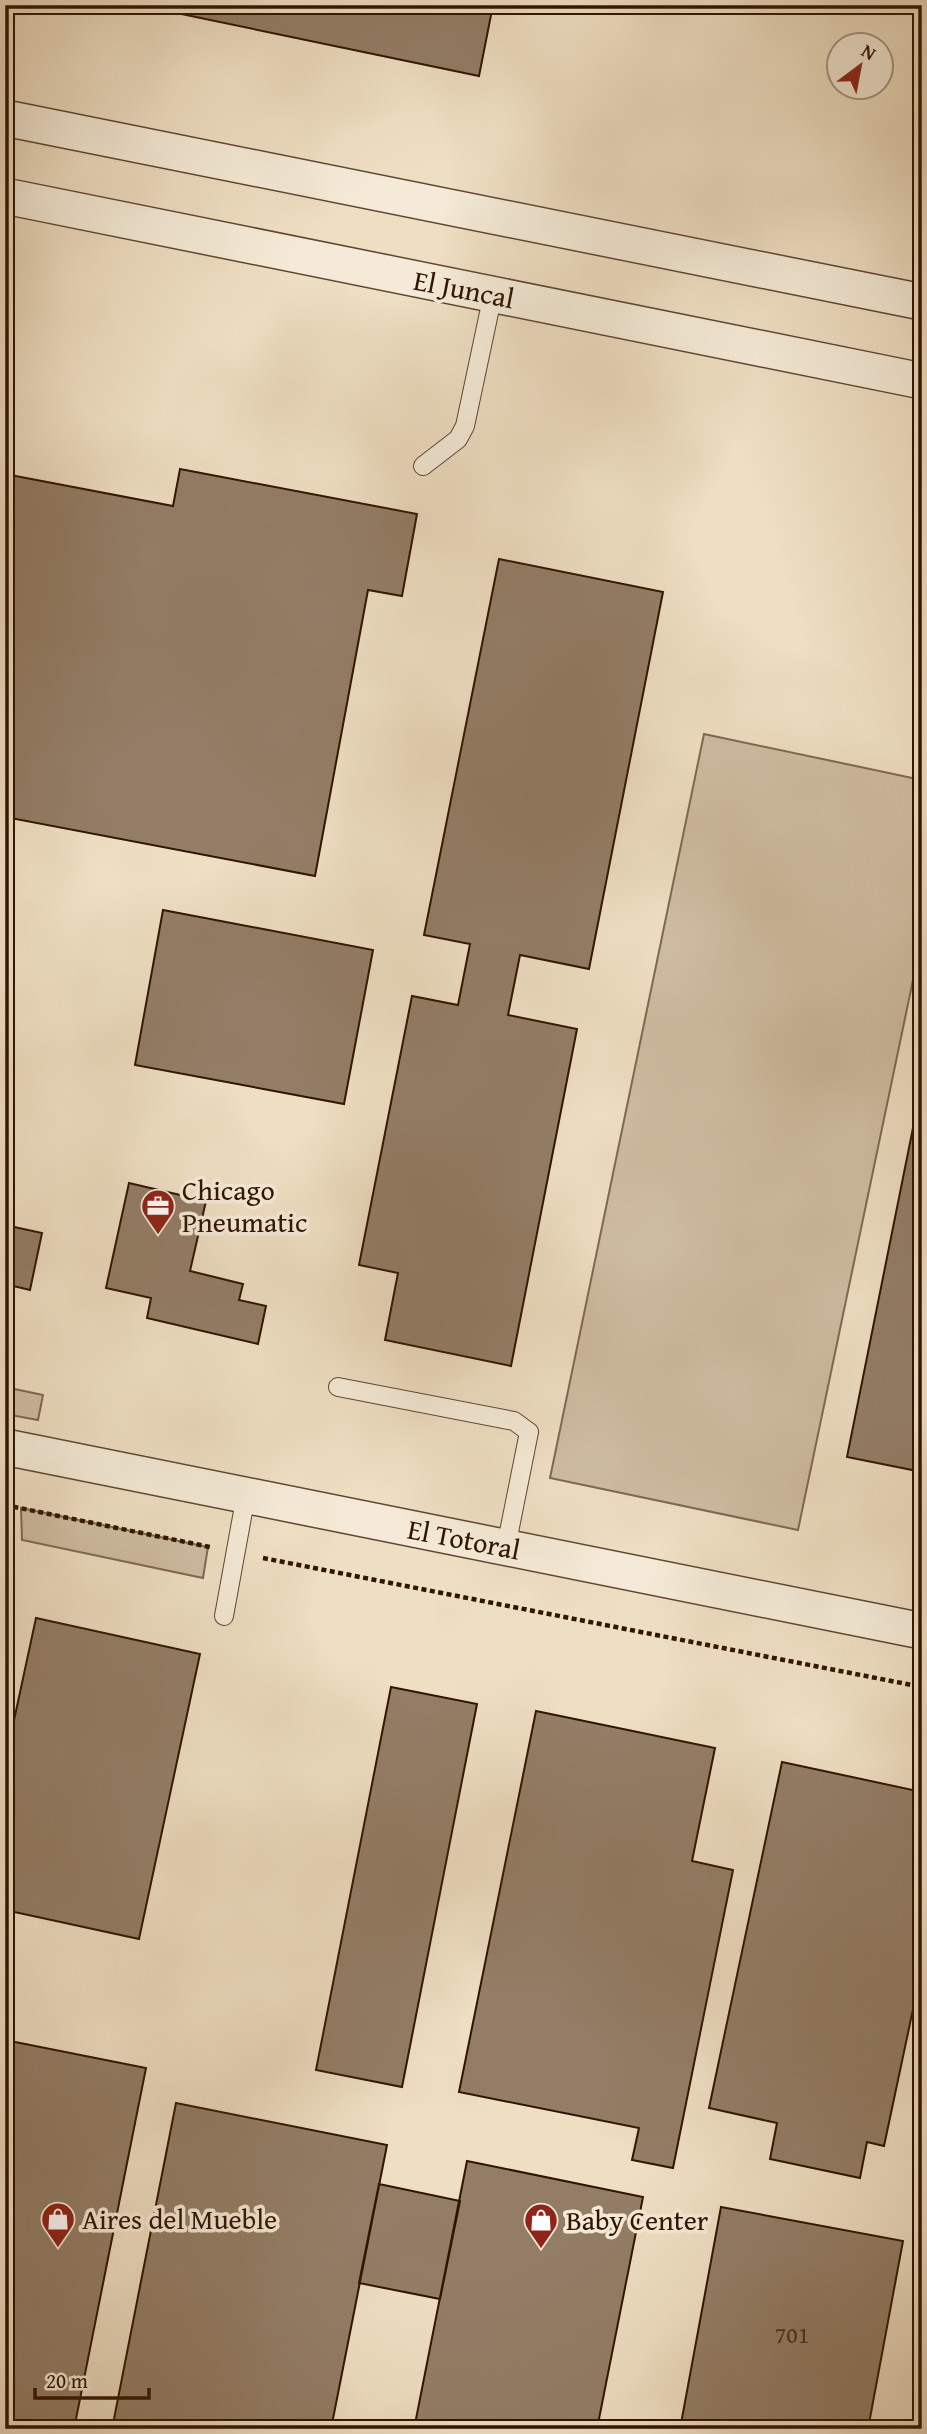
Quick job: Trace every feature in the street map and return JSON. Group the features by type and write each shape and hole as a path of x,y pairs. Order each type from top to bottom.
{"street":[{"path":"5,118 922,302"},
{"name":"El Juncal","path":"5,196 922,381"},
{"name":"El Totoral","path":"5,1447 922,1631"}],"lane":[{"path":"424,466 458,439 465,426 493,294"},
{"path":"338,1387 514,1421 528,1432 506,1547"},
{"path":"224,1616 246,1495"}],"path":[{"path":"5,1505 922,1688"}],"shaded area":[{"path":"704,734 922,780 922,937 798,1530 550,1478"},
{"path":"5,1387 43,1395 38,1420 5,1414"},
{"path":"21,1508 208,1547 203,1578 22,1540"}],"building":[{"path":"138,5 493,5 479,76"},
{"path":"180,469 417,514 402,596 368,590 315,876 5,817 5,474 173,506"},
{"path":"499,559 663,592 589,969 520,955 508,1015 577,1029 511,1366 385,1340 398,1273 359,1265 412,996 458,1005 470,944 424,935"},
{"path":"163,910 373,950 344,1104 135,1065"},
{"path":"922,1083 922,1472 847,1457"},
{"name":"Chicago Pneumatic","path":"129,1183 206,1201 190,1271 243,1284 239,1300 266,1306 258,1344 147,1318 151,1298 106,1288"},
{"path":"5,1225 42,1233 30,1290 5,1284"},
{"path":"36,1618 200,1654 139,1939 5,1910 5,1762"},
{"path":"391,1687 477,1704 402,2087 316,2070"},
{"path":"536,1711 715,1748 692,1861 733,1870 673,2168 632,2160 639,2128 459,2092"},
{"path":"782,1762 922,1792 922,1967 884,2146 867,2142 860,2178 770,2159 777,2123 709,2108"},
{"name":"Aires del Mueble","path":"5,2040 146,2068 74,2429 5,2429"},
{"path":"176,2103 387,2145 331,2429 112,2429"},
{"name":"Baby Center","path":"467,2161 643,2197 597,2429 414,2429"},
{"path":"379,2184 460,2201 440,2299 359,2283"},
{"path":"721,2207 903,2241 868,2429 680,2429"},
{"path":"922,2386 922,2429 913,2429"}],"place":[{"name":"Chicago Pneumatic","path":"158,1236"},
{"name":"Aires del Mueble","path":"58,2249"},
{"name":"Baby Center","path":"541,2250"}]}
